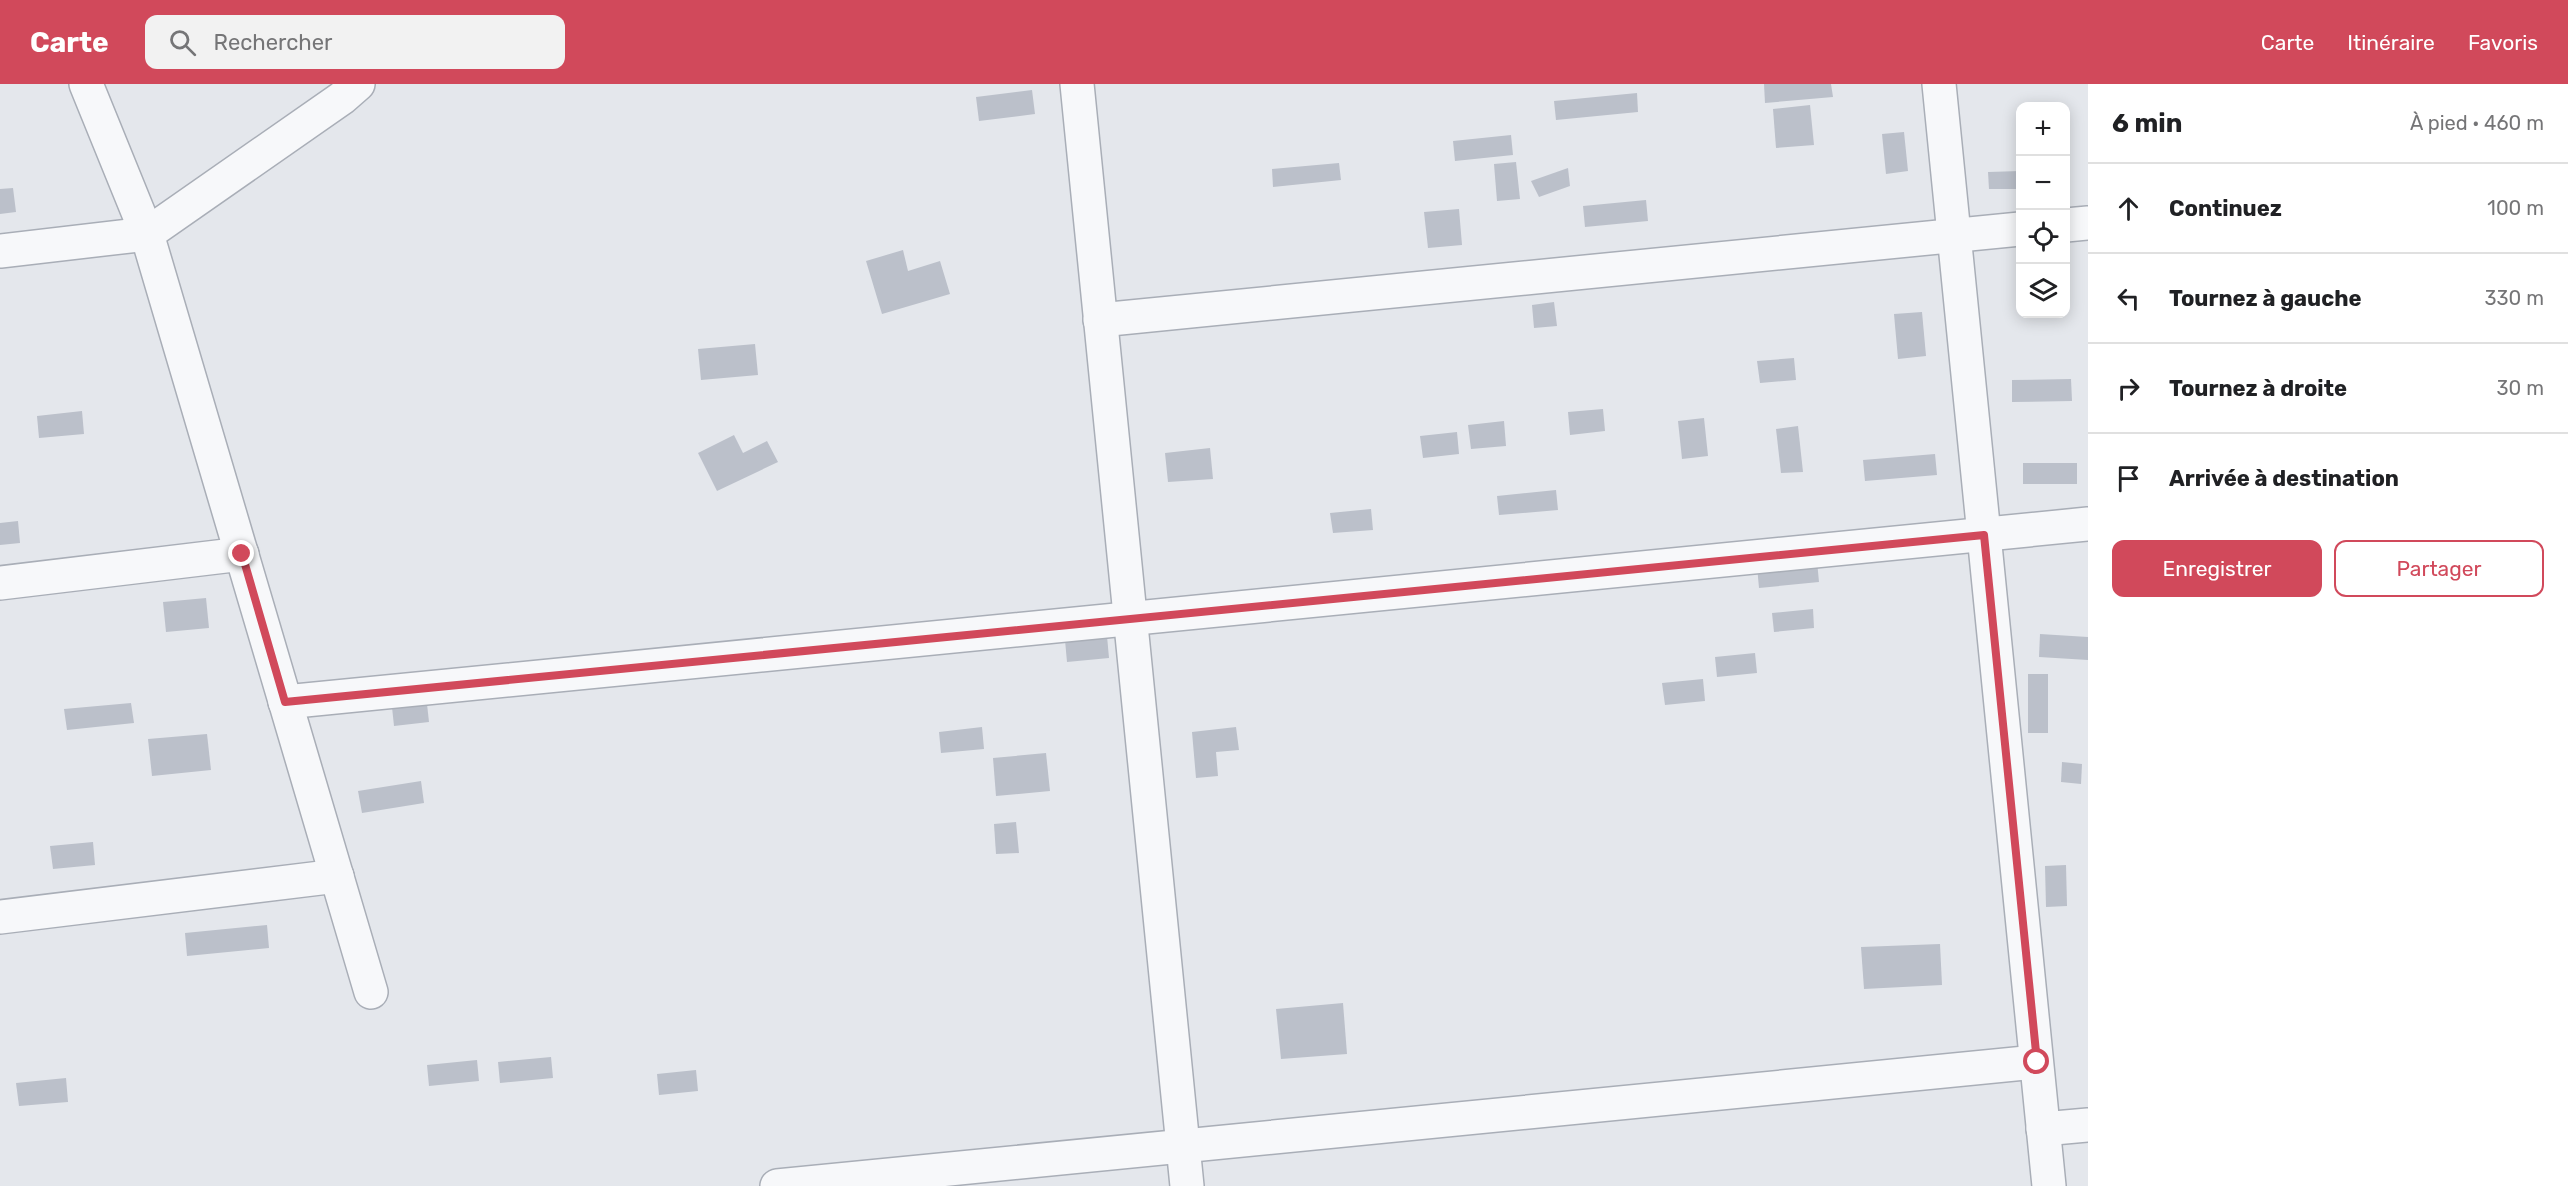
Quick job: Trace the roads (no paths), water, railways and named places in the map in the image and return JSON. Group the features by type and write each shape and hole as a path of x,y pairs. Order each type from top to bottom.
{"street":[{"path":"86,84 147,234 371,992"},
{"path":"0,251 147,234 342,98 358,84"},
{"path":"1077,84 1187,1186"},
{"path":"1939,84 2049,1186"},
{"path":"2070,225 2088,223"},
{"path":"1100,320 2016,230"},
{"path":"285,702 2088,524"},
{"path":"0,583 242,554"},
{"path":"0,917 337,876"},
{"path":"777,1186 2037,1062"},
{"path":"2043,1129 2088,1125"}]}
